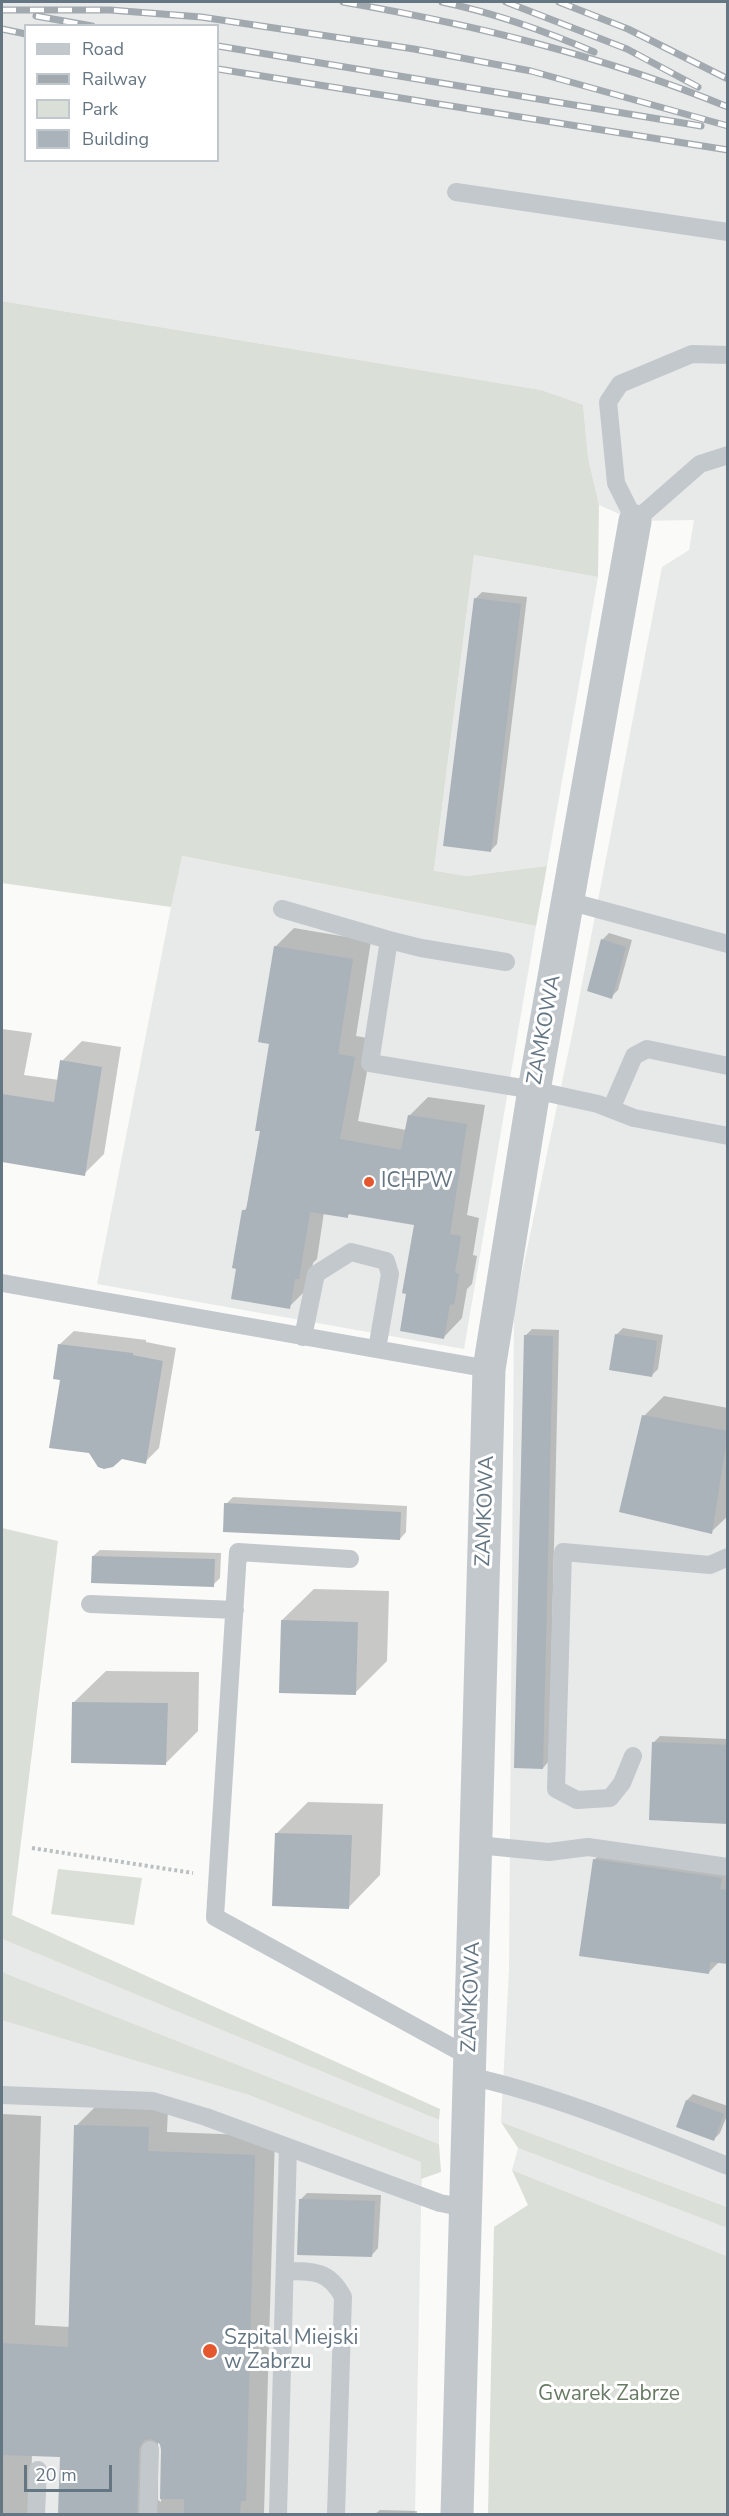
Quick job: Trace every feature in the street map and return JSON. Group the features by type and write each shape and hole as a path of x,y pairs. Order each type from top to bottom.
{"street":[{"name":"ZAMKOWA","path":"457,2514 489,1369 534,1090 635,520"}],"lane":[{"path":"456,192 728,232"},
{"path":"728,355 692,354 620,384 608,402 616,483 635,520 700,464 728,455"},
{"path":"568,901 728,944"},
{"path":"282,909 421,948 506,962"},
{"path":"389,940 370,1063 534,1090 611,1109 634,1118 728,1136"},
{"path":"611,1109 634,1056 647,1049 728,1066"},
{"path":"303,1336 316,1274 351,1252 386,1261 390,1274 377,1349"},
{"path":"2,1283 489,1369"},
{"path":"350,1558 238,1552 216,1917 503,2084 593,2114 728,2166"},
{"path":"633,1756 622,1783 610,1798 577,1800 556,1789 563,1552 710,1564 728,1557"},
{"path":"90,1604 235,1610"},
{"path":"477,1845 549,1852 588,1848 728,1868"},
{"path":"2,2095 153,2101 288,2147 440,2204 466,2208"},
{"path":"278,2514 288,2147"},
{"path":"285,2271 308,2271 324,2275 335,2282 343,2297 336,2514"},
{"path":"148,2514 150,2450"},
{"path":"36,2514 38,2470"}],"path":[{"path":"32,1848 218,1877"}],"shaded area":[{"path":"2,2 727,2 727,2207 501,2122 509,1969 514,1311 574,1025 662,567 689,550 694,520 635,521 599,505 588,457 583,406 541,390 2,301"},
{"path":"474,555 598,577 547,866 466,876 434,872"},
{"path":"181,856 536,926 464,1349 97,1284"},
{"path":"2,1939 439,2120 439,2144 2,1972"},
{"name":"Szpital Miejski w Zabrzu","path":"2,2019 238,2091 422,2162 415,2514 2,2514"},
{"path":"518,2148 727,2228 727,2256 512,2170"}],"green space":[{"path":"2,301 541,390 583,405 588,457 599,505 598,577 474,555 434,871 466,876 547,866 536,926 182,856 171,907 2,883"},
{"path":"2,1528 58,1541 12,1915 440,2109 439,2120 2,1939"},
{"path":"58,1869 142,1878 134,1925 51,1914"},
{"path":"2,1972 439,2144 441,2172 421,2179 421,2162 246,2094 2,2020"},
{"path":"501,2122 727,2207 727,2228 518,2148"},
{"name":"Gwarek Zabrze","path":"512,2170 727,2256 727,2514 488,2514 494,2227 528,2205"}],"building":[{"path":"474,598 521,604 491,852 443,846"},
{"path":"601,939 626,947 612,999 587,991"},
{"path":"274,946 353,959 338,1054 355,1057 340,1139 401,1150 408,1115 467,1124 450,1234 461,1236 455,1273 459,1274 454,1305 450,1304 444,1339 400,1331 406,1294 402,1293 414,1225 348,1214 348,1218 310,1212 299,1279 295,1279 290,1309 231,1299 236,1269 232,1268 242,1210 246,1210 260,1131 255,1131 269,1044 258,1042"},
{"path":"60,1060 102,1067 85,1176 2,1162 2,1094 54,1102"},
{"path":"615,1334 657,1341 652,1377 609,1370"},
{"path":"524,1335 553,1336 543,1769 514,1768"},
{"path":"58,1344 133,1353 133,1355 163,1361 146,1464 122,1459 113,1467 104,1469 98,1467 89,1453 49,1448 60,1380 53,1379"},
{"path":"642,1415 728,1431 712,1534 619,1512"},
{"path":"224,1503 401,1512 400,1540 223,1532"},
{"path":"92,1556 215,1559 214,1587 91,1583"},
{"path":"281,1620 358,1622 356,1695 279,1693"},
{"path":"72,1702 168,1703 166,1765 71,1763"},
{"path":"652,1742 728,1745 728,1824 649,1820"},
{"path":"275,1833 352,1835 349,1909 272,1906"},
{"path":"593,1859 722,1878 720,1889 728,1890 728,1964 710,1962 709,1974 579,1956"},
{"path":"686,2100 724,2114 714,2141 676,2127"},
{"path":"74,2125 149,2127 148,2151 255,2155 246,2501 241,2501 240,2514 184,2514 184,2499 160,2499 161,2450 160,2444 151,2439 144,2440 139,2449 137,2514 58,2514 60,2457 2,2455 2,2343 68,2347"},
{"path":"299,2199 375,2201 372,2257 297,2255"}],"railway":[{"path":"343,2 442,21 539,44 634,72 728,107"},
{"path":"442,2 520,23 594,52"},
{"path":"506,2 627,49 698,87"},
{"path":"559,2 628,29 728,79"},
{"path":"2,10 110,10 201,17 414,49 531,71 728,126"},
{"path":"36,16 81,24"},
{"path":"2,29 24,34"},
{"path":"219,46 701,126"},
{"path":"219,69 728,150"}],"place":[{"name":"ICHPW","path":"369,1182"},
{"name":"Szpital Miejski w Zabrzu","path":"210,2351"}]}
